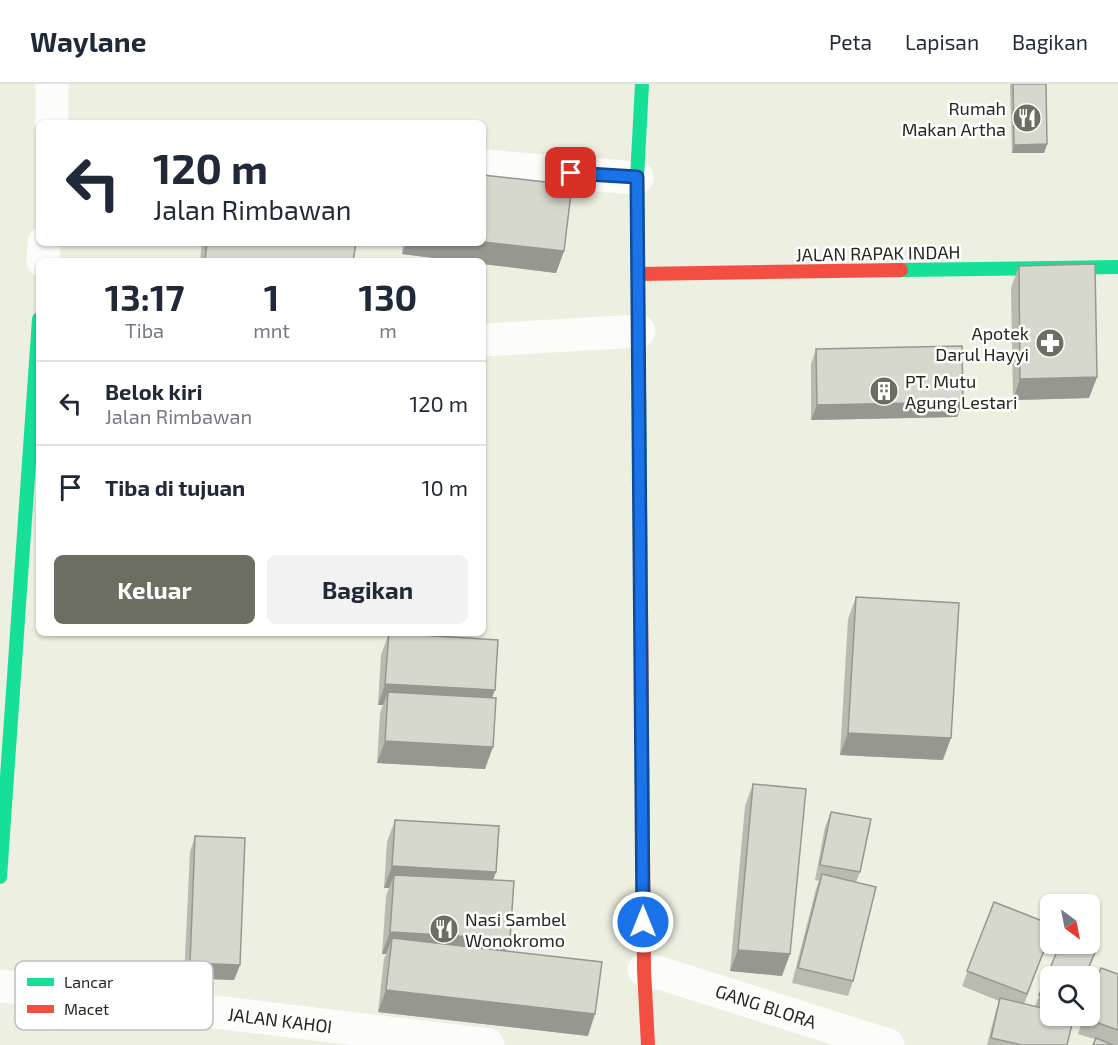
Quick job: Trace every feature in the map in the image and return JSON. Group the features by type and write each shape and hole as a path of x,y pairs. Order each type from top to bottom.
{"main road":[{"path":"642,84 637,177 644,970 648,1045"},
{"name":"JALAN RAPAK INDAH","path":"639,274 1118,267"},
{"path":"0,877 36,362"}],"street":[{"path":"52,84 52,120"},
{"path":"486,166 637,177"},
{"path":"486,340 639,331"},
{"name":"GANG BLORA","path":"644,970 660,973 888,1045"},
{"name":"JALAN KAHOI","path":"0,986 15,988"},
{"name":"JALAN KAHOI","path":"213,1012 488,1045"}],"building":[{"name":"Rumah Makan Artha","path":"1013,84 1046,84 1047,144 1014,145"},
{"path":"486,175 572,185 564,251 486,242"},
{"path":"207,246 356,246 354,258 205,258"},
{"name":"Apotek Darul Hayyi","path":"1095,264 1097,377 1020,379 1019,266"},
{"name":"PT. Mutu Agung Lestari","path":"962,346 963,402 817,405 816,349"},
{"path":"856,597 959,603 951,738 848,733"},
{"path":"389,636 498,640 495,690 385,684"},
{"path":"388,692 496,698 493,747 385,741"},
{"path":"753,784 806,789 790,954 738,950"},
{"path":"831,812 871,819 860,872 820,865"},
{"path":"395,820 499,826 496,872 392,866"},
{"path":"195,836 245,838 240,965 213,964 213,961 190,961"},
{"path":"822,874 876,887 853,981 798,968"},
{"path":"394,875 514,881 510,939 390,932"},
{"path":"994,902 1040,920 1040,954 1043,954 1027,994 967,971"},
{"path":"392,938 602,962 595,1014 386,990"},
{"path":"1056,954 1094,954 1089,966 1051,966"},
{"path":"1101,968 1118,974 1118,1030 1100,1024"},
{"path":"1000,998 1040,1008 1040,1026 1072,1026 1067,1045 1022,1045 991,1038"},
{"path":"1096,1038 1113,1045 1093,1045"}],"traffic: fast":[{"path":"641,606 637,178 642,84"},
{"path":"901,270 1118,267"},
{"path":"0,877 36,362"}],"traffic: jam":[{"path":"639,274 901,270"},
{"path":"641,606 644,970 648,1045"}],"place":[{"name":"Rumah Makan Artha","path":"1027,118"},
{"name":"Apotek Darul Hayyi","path":"1050,343"},
{"name":"PT. Mutu Agung Lestari","path":"884,391"},
{"name":"Nasi Sambel Wonokromo","path":"444,929"}],"route":[{"path":"571,173 637,177 643,922"}]}
